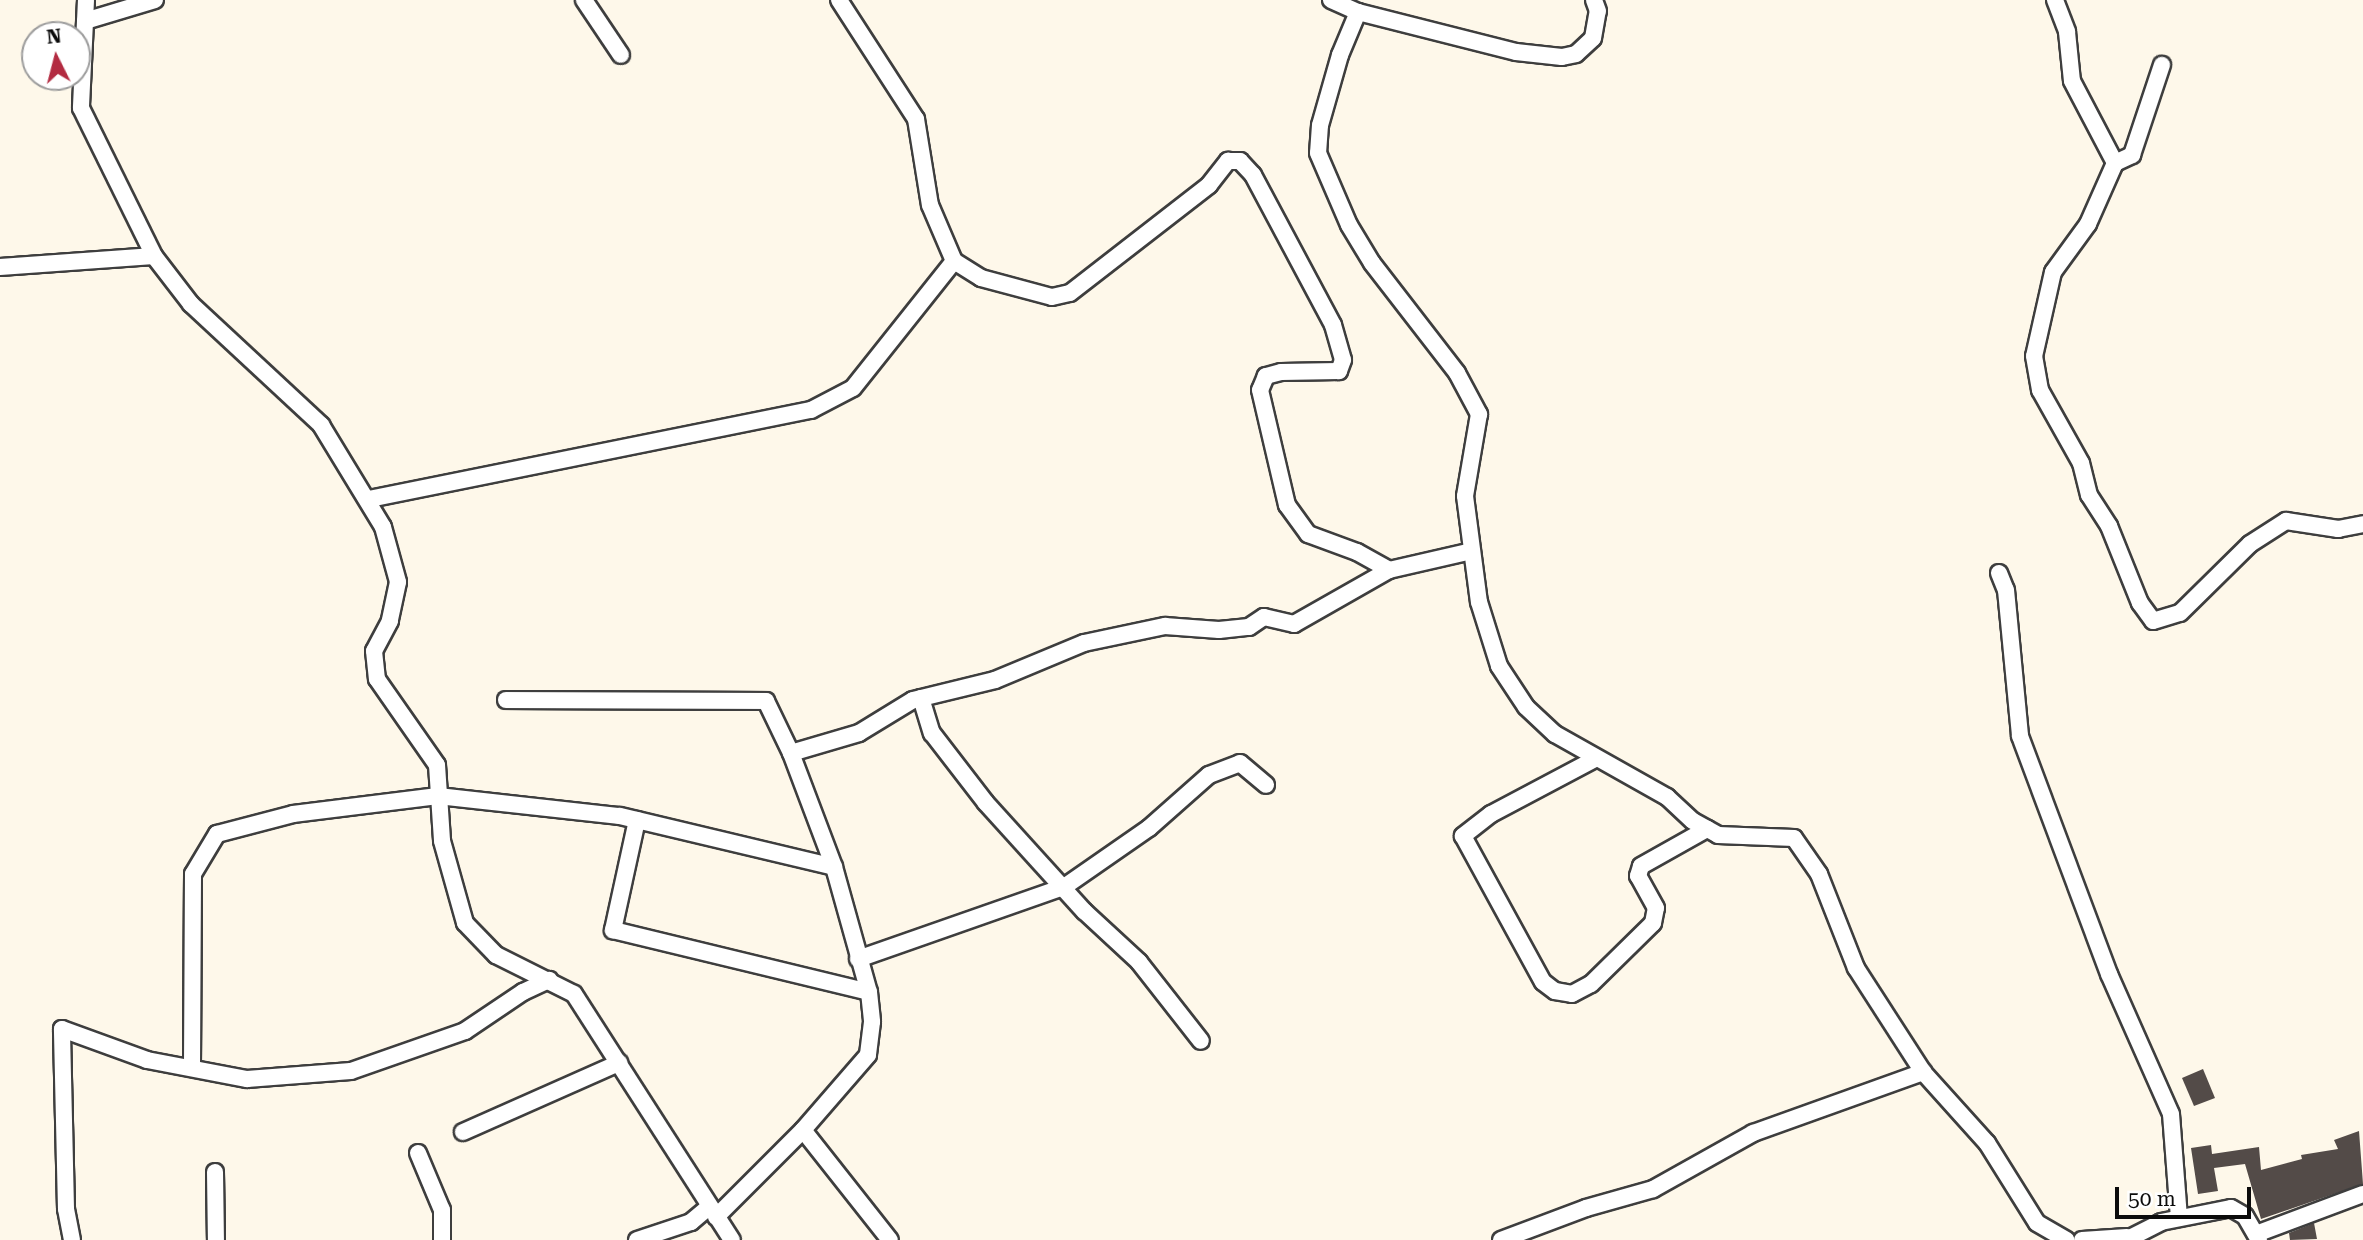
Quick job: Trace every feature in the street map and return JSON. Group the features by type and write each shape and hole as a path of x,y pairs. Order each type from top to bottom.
{"street":[{"path":"86,0 85,21 155,0"},
{"path":"584,0 621,55"},
{"path":"839,0 916,119 930,205 954,261 981,278 1052,298 1070,293 1209,185 1228,161 1240,161 1253,175 1333,325 1343,360 1339,371 1266,376 1260,390 1287,505 1308,534 1357,552 1389,570"},
{"path":"1331,0 1358,12 1516,52 1562,57 1576,54 1593,38 1598,10 1594,0"},
{"path":"2055,0 2067,32 2072,81 2115,163"},
{"path":"1358,12 1340,55 1320,125 1318,153 1354,234 1457,373 1479,414 1465,496 1484,624 1499,666 1526,707 1555,734 1595,759 1667,797 1707,829 1751,839 1794,838 1819,874 1856,968 1923,1072 1987,1143 2037,1223 2066,1240"},
{"path":"2162,65 2132,155 2115,163 2088,224 2053,272 2034,356 2040,390 2081,463 2089,495 2109,526 2140,603 2153,621 2180,613 2250,544 2286,521 2338,529 2363,524"},
{"path":"82,91 81,108 154,256 191,304 321,425 369,499 383,527 398,582 390,621 374,651 377,679 437,765 442,841 465,923 496,955 574,995 732,1240"},
{"path":"0,267 154,256"},
{"path":"369,499 811,410 853,388 954,261"},
{"path":"791,753 859,733 921,698 995,680 1084,643 1165,625 1219,630 1249,627 1264,617 1294,624 1389,570 1472,551"},
{"path":"1998,573 2006,590 2020,736 2109,974 2171,1114 2179,1218"},
{"path":"921,698 932,733 955,765 1064,887 1162,988 1201,1041"},
{"path":"506,700 766,701 791,753 834,867 869,992 872,1022 868,1055 803,1130 713,1212 637,1240"},
{"path":"1595,759 1491,814 1463,836 1544,982 1555,991 1572,993 1591,985 1653,923 1656,908 1638,876 1641,866 1707,829"},
{"path":"858,958 1064,887 1149,828 1209,775 1240,763 1266,785"},
{"path":"192,1066 193,874 217,834 293,814 438,796 638,820 834,867"},
{"path":"638,820 613,930 869,992"},
{"path":"72,1240 66,1209 62,1029 147,1060 192,1066 247,1079 351,1071 465,1031 523,992 549,980"},
{"path":"463,1132 619,1063"},
{"path":"1501,1240 1654,1189 1753,1133 1923,1072"},
{"path":"803,1130 890,1240"},
{"path":"418,1153 442,1210 442,1240"},
{"path":"215,1172 216,1240"},
{"path":"2082,1240 2127,1239 2179,1218 2231,1208 2245,1216 2258,1237 2363,1195"}],"building":[{"path":"2203,1069 2215,1098 2194,1106 2182,1078"},
{"path":"2359,1131 2363,1184 2261,1219 2245,1164 2214,1168 2218,1191 2198,1194 2191,1148 2211,1145 2212,1154 2259,1147 2261,1170 2302,1159 2301,1155 2338,1149 2334,1140"},
{"path":"2314,1223 2317,1239 2290,1240 2289,1233"}]}
